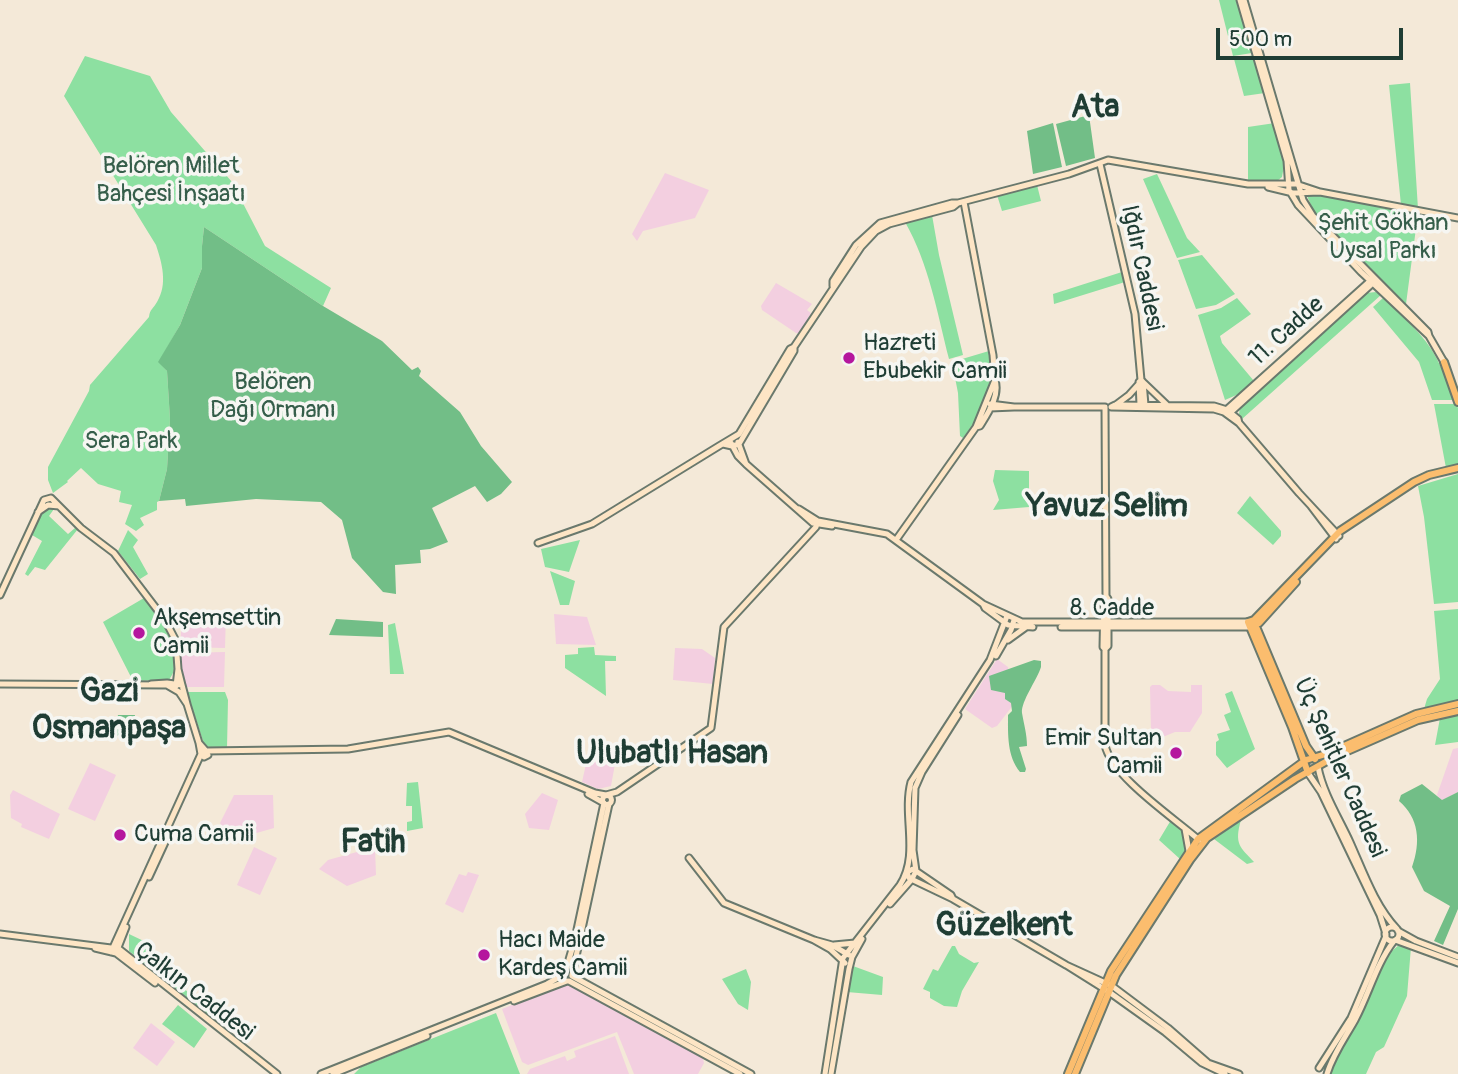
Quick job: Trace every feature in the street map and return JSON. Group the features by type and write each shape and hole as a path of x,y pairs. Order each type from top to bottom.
{"main road":[{"path":"1242,0 1288,167 1290,193 1303,211 1361,272 1407,310 1428,332 1458,391"},
{"path":"1242,0 1298,188 1312,216 1382,293 1429,336"},
{"path":"538,543 592,524 723,444 735,442 834,286 875,230 1108,160 1265,185 1290,193 1298,188"},
{"name":"Iğdır Caddesi","path":"1100,163 1135,314 1142,407"},
{"path":"1275,184 1282,179 1288,167"},
{"path":"1265,185 1289,184 1298,188 1458,218"},
{"path":"896,540 976,427 996,391 993,355 961,203"},
{"path":"1361,272 1363,289 1382,293"},
{"name":"11. Cadde","path":"1227,412 1373,281"},
{"path":"1444,362 1458,402"},
{"path":"988,406 995,380"},
{"path":"1110,406 1129,395 1141,381 1167,405"},
{"path":"996,391 1006,405"},
{"path":"1142,407 1209,405 1227,412 1337,536"},
{"path":"988,406 1014,407"},
{"path":"988,406 1202,408 1227,412"},
{"path":"1110,406 1108,599 1103,646 1105,745 1118,771 1202,839"},
{"path":"608,802 617,792 711,727 724,628 818,523 746,464 735,442"},
{"path":"1252,623 1337,536 1414,482 1458,470"},
{"path":"0,595 44,499 52,499 80,528 114,553 165,620 176,641 180,688 205,755"},
{"path":"38,513 48,505 59,506"},
{"name":"8. Cadde","path":"818,523 887,534 983,604 1007,616 1013,623 1029,626 1252,623"},
{"name":"8. Cadde","path":"983,604 1003,623 1106,625"},
{"path":"989,612 1001,642"},
{"path":"1001,642 1003,623 1007,616"},
{"path":"831,1074 850,958 855,943 907,872 913,784 1013,623"},
{"name":"Üç Şehitler Caddesi","path":"1252,623 1306,746 1315,758 1326,792 1370,885 1397,930"},
{"name":"Üç Şehitler Caddesi","path":"1252,623 1303,762 1321,792 1382,920 1386,935"},
{"path":"1001,642 1029,626"},
{"path":"0,684 151,684 180,688"},
{"path":"1075,1074 1108,988 1111,971 1189,851 1303,762 1413,715 1458,704"},
{"path":"1068,1074 1108,988 1202,839 1336,756 1418,720 1458,710"},
{"path":"205,755 348,749 448,733 595,793 606,795 617,792"},
{"path":"448,733 608,802"},
{"path":"114,950 205,755"},
{"path":"814,940 846,964 868,930 912,879 916,871 913,850 913,784"},
{"path":"568,977 610,796 606,795"},
{"path":"1183,826 1189,851"},
{"path":"689,858 724,903 832,945 850,958"},
{"path":"907,872 910,869 916,871 953,899"},
{"path":"907,872 908,877 953,899 1108,988 1167,1030 1210,1067 1225,1074"},
{"path":"1397,930 1399,937 1384,955 1356,1020 1333,1056 1327,1074 1316,1070 1351,1018 1389,929 1397,930 1416,941 1458,957"},
{"path":"121,933 126,954"},
{"name":"Çalkın Caddesi","path":"101,946 121,933"},
{"name":"Çalkın Caddesi","path":"0,934 114,950 277,1074"},
{"path":"1386,935 1458,963"},
{"path":"832,945 855,943"},
{"name":"Çalkın Caddesi","path":"93,946 126,954 270,1074"},
{"path":"825,1074 844,961"},
{"path":"333,1074 568,977"},
{"path":"321,1074 568,977 751,1074"},
{"path":"715,1057 740,1074"},
{"path":"1210,1067 1239,1074"}],"shaded area":[{"path":"665,173 709,190 695,218 643,231 637,241 632,234"},
{"path":"776,283 812,304 807,310 811,313 800,333 762,310 761,306"},
{"path":"195,613 226,614 225,648 180,647 181,631"},
{"path":"554,614 587,617 596,645 556,644"},
{"path":"675,648 702,649 715,658 713,684 673,680"},
{"path":"225,652 224,687 185,687 179,653"},
{"path":"997,659 1008,667 1014,704 997,726 992,728 965,709"},
{"path":"1152,685 1160,685 1168,691 1191,692 1191,685 1202,685 1202,713 1190,732 1175,732 1154,738 1151,732"},
{"path":"590,746 611,752 615,764 611,786 598,789 582,782"},
{"path":"1458,748 1458,792 1442,801 1437,795 1453,749"},
{"path":"90,763 116,775 95,821 68,809"},
{"path":"13,790 60,814 49,839 21,827 22,824 11,818 10,795"},
{"path":"542,793 558,800 549,830 529,828 525,814"},
{"path":"234,795 273,795 274,828 246,836 222,826 220,823"},
{"path":"254,847 277,858 260,895 237,885"},
{"path":"375,847 376,875 347,886 319,869 328,860"},
{"path":"468,872 479,875 463,913 445,904 459,874 466,876"},
{"path":"563,985 579,987 702,1055 704,1063 698,1074 634,1074 617,1032 528,1065 522,1062 502,1009"},
{"path":"151,1023 175,1042 157,1066 133,1048"},
{"path":"615,1036 629,1074 527,1074 530,1069 565,1056 567,1061 576,1057 574,1051"}],"green space":[{"path":"1219,0 1238,0 1252,53 1233,56"},
{"path":"1254,55 1265,93 1244,96 1234,59"},
{"name":"Belören Millet Bahçesi İnşaatı","path":"85,56 150,76 171,112 232,182 265,246 331,288 323,306 204,227 202,268 180,325 159,362 167,371 170,419 167,469 157,510 140,518 144,525 136,531 125,524 132,505 119,502 121,491 98,484 81,468 53,493 48,480 48,467 90,385 149,317 160,295 163,281 156,245 64,96"},
{"path":"1410,83 1418,209 1401,205 1389,85"},
{"path":"1089,115 1095,158 1066,166 1056,124"},
{"path":"1053,123 1062,167 1033,174 1027,131"},
{"path":"1275,123 1285,160 1282,177 1276,182 1248,180 1248,127"},
{"path":"1157,174 1187,238 1200,252 1177,258 1143,179"},
{"path":"1037,185 1041,201 1002,211 997,195"},
{"name":"Şehit Gökhan Uysal Parkı","path":"1309,194 1418,213 1406,304 1314,212 1307,196"},
{"path":"932,215 963,355 949,359 926,271 905,222"},
{"name":"Belören Dağı Ormanı","path":"204,227 323,306 382,341 412,370 418,367 421,371 419,376 460,412 481,446 512,482 501,494 487,502 475,486 432,508 448,542 420,550 421,563 395,565 396,594 383,592 352,558 342,520 321,502 256,499 186,506 185,499 159,501 167,469 170,419 167,371 158,362 180,325 202,268"},
{"path":"1202,255 1235,294 1216,305 1196,309 1178,260"},
{"path":"1122,272 1125,282 1054,304 1053,294"},
{"path":"1376,292 1381,295 1242,419 1239,414 1240,407 1366,293"},
{"path":"1237,298 1251,314 1220,336 1222,343 1254,381 1241,393 1225,400 1198,315 1221,308"},
{"path":"1383,298 1432,350 1454,400 1432,400 1419,362 1373,307"},
{"path":"989,351 991,374 986,397 963,438 960,436 958,393 952,362"},
{"path":"1434,404 1456,404 1458,408 1458,465 1446,468"},
{"path":"995,470 1029,471 1029,507 993,510 999,500 993,481"},
{"path":"1458,474 1458,602 1434,604 1418,486"},
{"path":"1250,496 1281,531 1281,536 1273,545 1237,513"},
{"path":"54,509 49,516 68,534 75,528 78,529 45,570 35,567 28,576 25,574 42,541 32,535 43,511"},
{"path":"128,530 138,540 133,547 148,574 140,579 118,551"},
{"path":"580,540 569,572 545,567 541,549"},
{"path":"550,571 575,581 569,605 560,605"},
{"path":"144,598 164,626 174,648 176,659 169,680 133,681 103,622"},
{"path":"1458,609 1458,701 1424,709 1440,679 1434,611"},
{"path":"336,619 383,622 383,637 329,635"},
{"path":"395,623 404,674 390,674 388,625"},
{"path":"594,647 595,655 616,656 616,661 605,661 606,696 565,668 565,655 578,654 578,648"},
{"path":"1034,660 1041,661 1041,667 1022,708 1027,746 1019,747 1026,769 1025,772 1020,772 1009,745 1008,715 1012,711 1011,703 1005,699 1005,693 991,690 989,676"},
{"path":"1232,691 1255,749 1227,768 1216,755 1216,742 1219,740 1217,734 1230,730 1224,715 1231,712 1225,694"},
{"path":"187,692 225,692 228,700 227,748 208,748 204,744"},
{"path":"1458,714 1458,742 1435,745 1440,718"},
{"path":"118,715 135,715 131,741 104,730 111,719 117,719"},
{"path":"418,782 423,828 407,831 407,822 412,821 412,806 406,806 407,783"},
{"path":"1422,784 1442,800 1458,792 1458,909 1443,945 1434,941 1450,906 1424,891 1412,867 1417,849 1416,831 1411,815 1399,801 1401,795"},
{"path":"1171,820 1183,830 1187,847 1180,859 1159,840"},
{"path":"1241,820 1238,840 1254,862 1247,864 1214,839"},
{"path":"129,934 150,944 146,954 149,961 217,1015 215,1020 129,951"},
{"path":"1399,945 1411,947 1407,996 1384,1047 1376,1052 1366,1074 1331,1074 1336,1056 1362,1013 1388,954"},
{"path":"952,946 974,963 979,962 962,991 957,1007 944,1006 930,998 930,992 923,989 933,969 938,971"},
{"path":"853,966 883,977 882,995 847,992"},
{"path":"746,969 751,982 748,1010 738,1004 722,979"},
{"path":"178,1005 207,1029 194,1048 162,1024"},
{"path":"496,1013 520,1074 354,1074 361,1067"}],"place":[{"name":"Hazreti Ebubekir Camii","path":"849,358"},
{"name":"Akşemsettin Camii","path":"139,633"},
{"name":"Emir Sultan Camii","path":"1176,753"},
{"name":"Cuma Camii","path":"120,835"},
{"name":"Hacı Maide Kardeş Camii","path":"484,955"}],"district":[{"name":"Ata","path":"1095,109"},
{"name":"Yavuz Selim","path":"1107,508"},
{"name":"Gazi Osmanpaşa","path":"109,712"},
{"name":"Ulubatlı Hasan","path":"672,755"},
{"name":"Fatih","path":"373,844"},
{"name":"Güzelkent","path":"1004,927"}],"park label":[{"name":"Sera Park","path":"131,442"}]}
